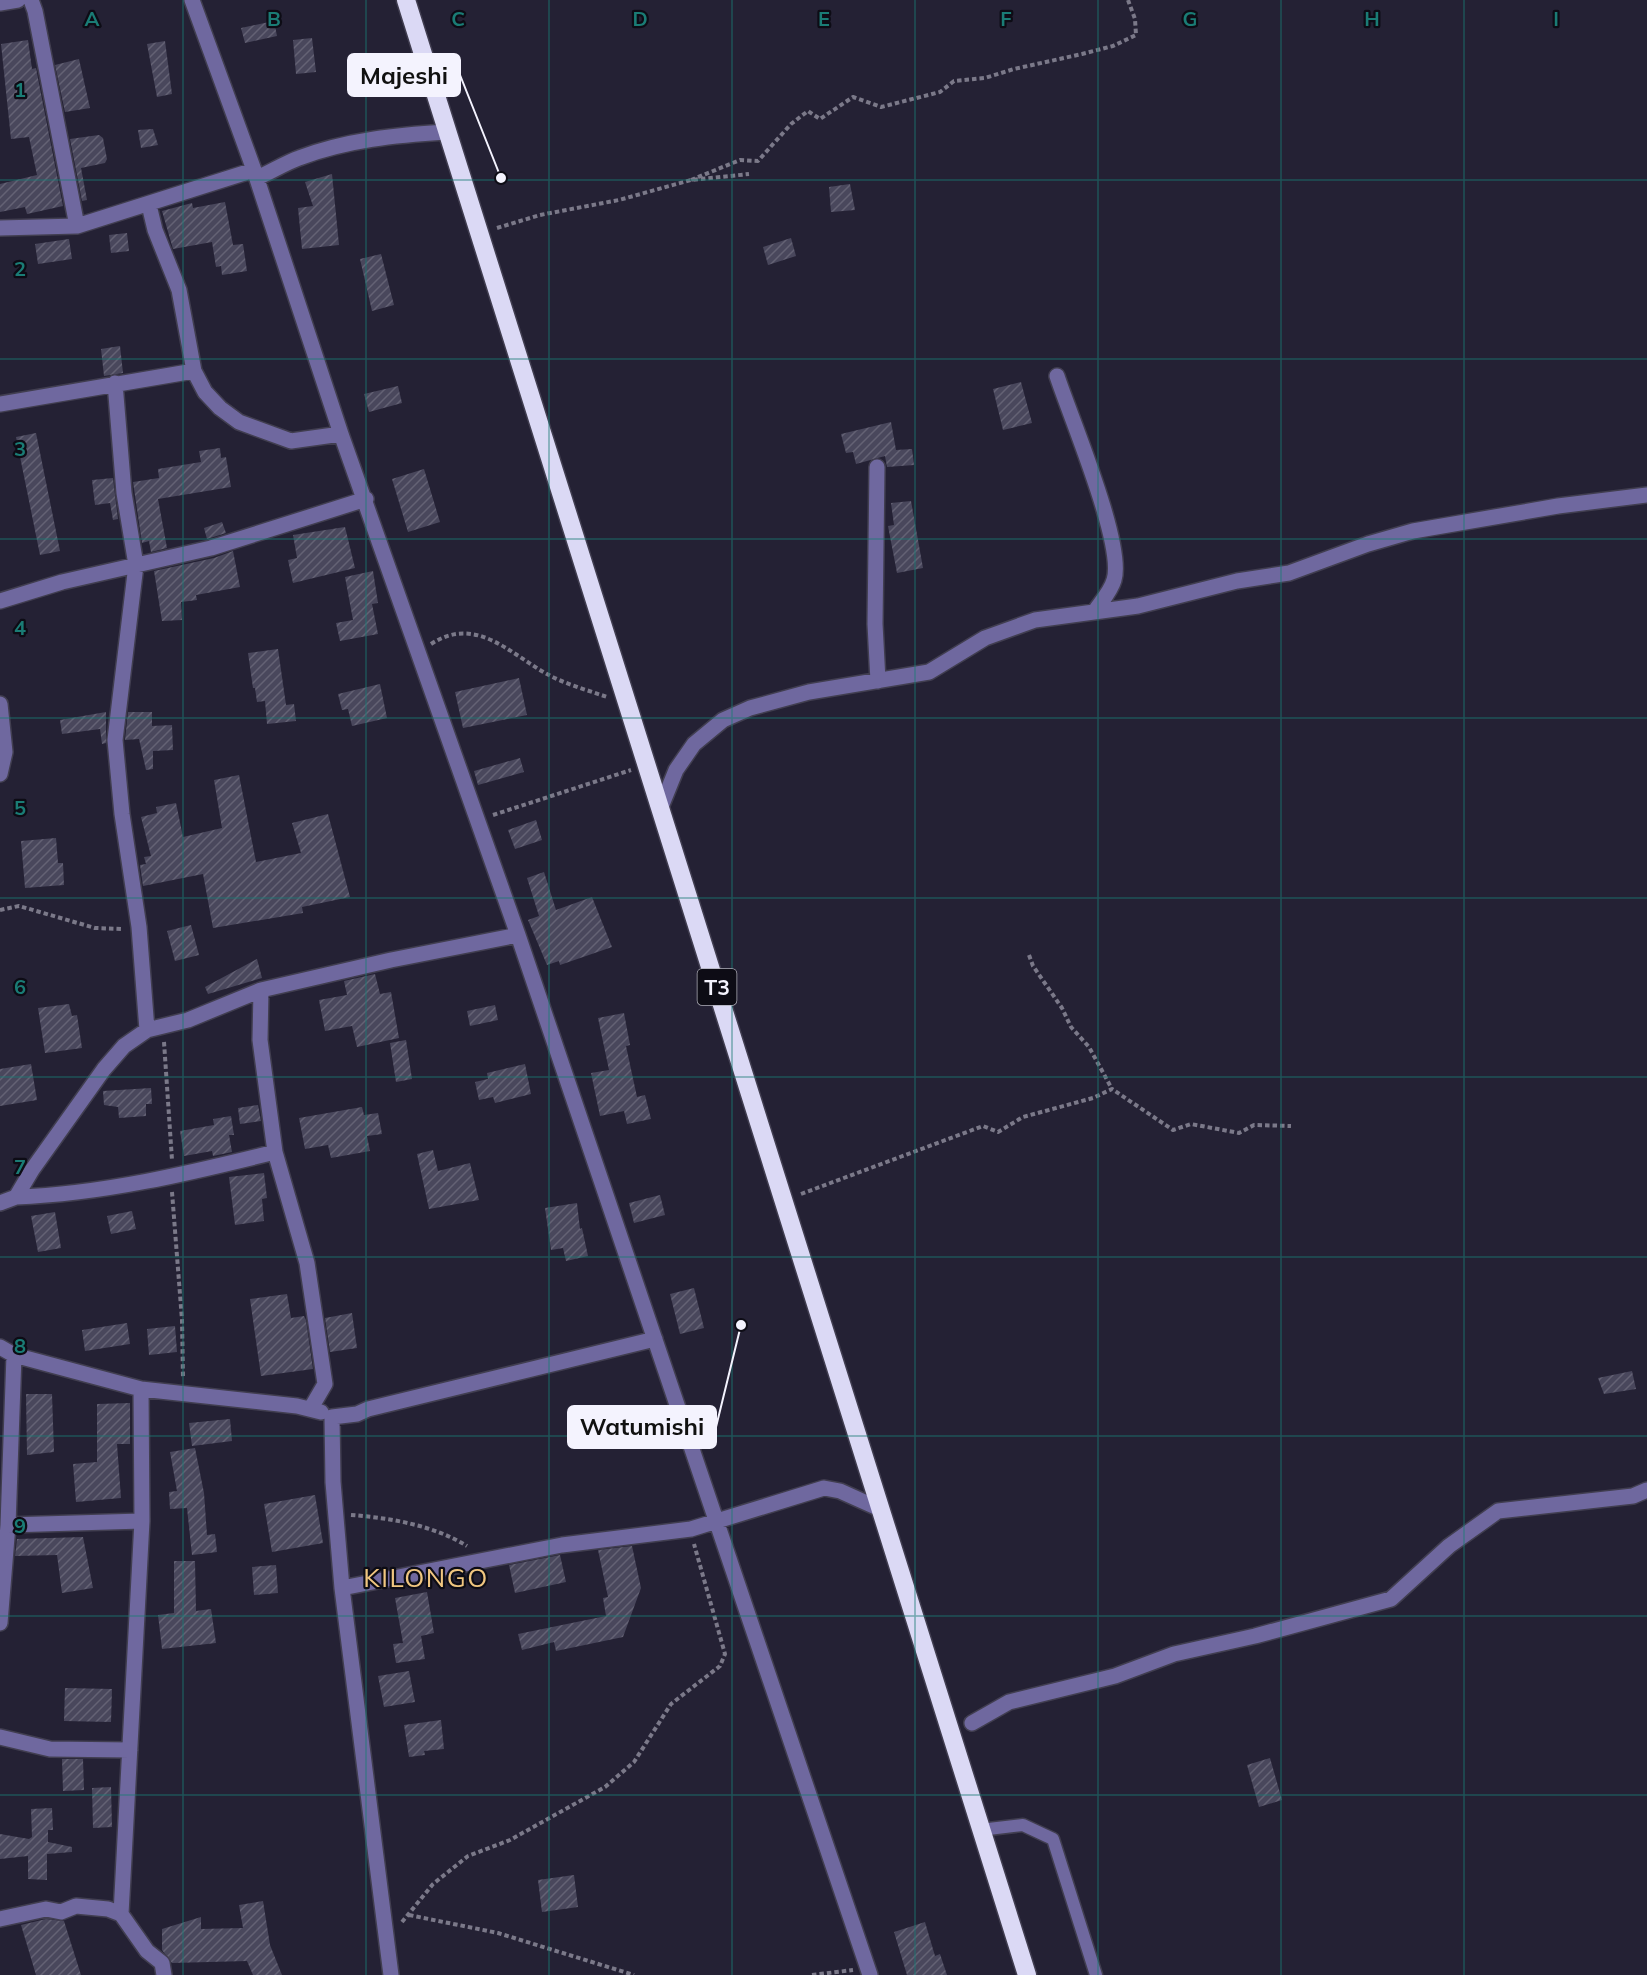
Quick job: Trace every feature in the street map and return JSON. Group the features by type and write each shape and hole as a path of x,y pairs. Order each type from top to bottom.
{"highway":[{"name":"T3","path":"406,0 1027,1975"}],"street":[{"path":"0,3 18,0"},
{"path":"31,0 77,226"},
{"path":"192,0 255,174 341,434 366,499 518,935 869,1972"},
{"path":"0,228 77,226 339,147 390,136 446,132"},
{"path":"149,205 155,230 179,290 194,371 205,392 220,408 239,422 291,441 341,434"},
{"path":"0,404 194,371"},
{"path":"1056,376 1094,478 1116,564 1114,581 1095,611"},
{"path":"115,383 124,493 136,565 115,740 122,814 139,927 147,1030"},
{"path":"877,467 875,624 878,681"},
{"path":"661,807 676,770 694,744 723,720 750,708 808,692 938,669 985,638 1015,626 1170,600 1237,581 1289,573 1368,544 1413,531 1558,506 1647,495"},
{"path":"0,601 211,548 366,499"},
{"path":"0,704 5,752 0,774"},
{"path":"16,1197 32,1170 104,1069 124,1046 147,1030 222,1008 261,990 391,960 518,935"},
{"path":"261,990 260,1040 275,1152 307,1263 325,1384 311,1408"},
{"path":"0,1203 16,1197 52,1196 172,1176 275,1152"},
{"path":"0,1347 14,1355 141,1389 311,1408 332,1417 357,1414 368,1408 655,1339"},
{"path":"0,1623 8,1525 14,1355"},
{"path":"121,1914 142,1521 141,1389"},
{"path":"332,1417 335,1514 342,1588 391,1975"},
{"path":"342,1588 562,1545 691,1529 825,1488 840,1491 880,1509"},
{"path":"972,1723 1009,1702 1115,1676 1173,1654 1255,1636 1391,1599 1449,1546 1498,1510 1633,1496 1647,1490"},
{"path":"8,1525 142,1521"},
{"path":"0,1737 50,1749 130,1750"},
{"path":"0,1919 46,1909 61,1912 76,1906 121,1914 147,1951 162,1963 164,1975"}],"lane":[{"path":"980,1830 1023,1825 1053,1839 1096,1975"}],"path":[{"path":"479,234 540,215 619,200 691,180 740,160 758,161 791,124 808,111 820,119 853,97 881,106 940,92 954,81 985,78 1113,46 1136,34 1136,19 1128,0"},
{"path":"691,180 749,174"},
{"path":"418,652 442,637 461,632 488,638 548,675 628,703"},
{"path":"478,819 648,766"},
{"path":"0,910 19,906 95,928 119,930 139,927"},
{"path":"1029,956 1033,966 1062,1008 1071,1027 1089,1047 1112,1089 1173,1130 1191,1124 1239,1133 1254,1125 1291,1126"},
{"path":"162,1027 172,1141 172,1176 184,1374 179,1393"},
{"path":"783,1199 843,1180 983,1126 998,1132 1023,1117 1093,1098 1112,1089"},
{"path":"335,1514 383,1518 413,1525 453,1537 487,1559"},
{"path":"388,1939 433,1884 468,1856 510,1839 605,1787 634,1762 671,1704 720,1666 725,1654 691,1529"},
{"path":"408,1915 498,1934 634,1975"},
{"path":"812,1975 869,1972"}],"building":[{"path":"274,21 277,36 245,43 241,28"},
{"path":"312,38 316,72 296,74 293,40"},
{"path":"28,40 32,69 36,68 63,206 27,214 25,207 0,212 0,184 37,175 29,137 11,139 1,44"},
{"path":"165,41 172,94 157,97 147,44"},
{"path":"79,59 90,108 65,112 55,65"},
{"path":"153,129 158,145 141,148 138,130"},
{"path":"99,135 103,138 107,159 105,163 81,168 87,200 82,201 70,139"},
{"path":"332,174 339,245 302,249 298,208 313,206 305,182"},
{"path":"850,184 855,210 831,212 829,187"},
{"path":"225,202 233,245 243,244 247,271 222,275 221,266 216,267 212,242 173,249 162,211 192,203 193,208"},
{"path":"127,233 129,251 111,253 109,235"},
{"path":"791,238 796,256 768,265 763,247"},
{"path":"69,239 72,259 38,264 35,244"},
{"path":"381,254 394,305 372,311 360,259"},
{"path":"120,346 123,373 104,376 101,349"},
{"path":"1021,382 1032,423 1003,430 993,389"},
{"path":"398,386 402,403 369,412 364,394"},
{"path":"891,422 896,450 912,449 914,465 887,467 885,456 856,464 853,452 846,453 841,434"},
{"path":"36,433 60,551 40,555 16,437"},
{"path":"220,448 221,458 226,457 231,487 158,499 167,548 151,552 149,541 142,543 133,482 159,478 158,469 201,462 199,451"},
{"path":"424,469 440,522 408,532 392,479"},
{"path":"113,478 118,519 113,520 110,503 95,505 92,480"},
{"path":"911,501 923,568 897,573 888,526 894,525 891,503"},
{"path":"222,522 226,533 207,539 204,528"},
{"path":"345,527 355,568 293,583 288,560 297,558 293,535"},
{"path":"233,551 240,587 196,595 197,600 181,602 182,620 162,621 154,571 214,558"},
{"path":"373,571 378,603 372,604 378,634 340,641 336,623 353,620 345,577"},
{"path":"278,649 286,705 294,704 296,721 267,724 265,701 257,702 255,688 253,688 248,653"},
{"path":"519,678 527,715 463,728 455,692"},
{"path":"380,684 387,718 352,726 348,709 342,710 338,694"},
{"path":"106,712 106,743 102,744 100,729 62,734 60,720"},
{"path":"128,712 152,712 152,726 172,725 173,750 153,751 153,769 146,770 139,739 125,740"},
{"path":"520,758 524,772 478,785 474,771"},
{"path":"239,775 256,862 301,853 292,823 328,814 350,897 302,907 303,913 213,928 203,874 143,886 140,865 146,864 144,857 151,856 141,817 157,813 156,807 176,803 183,837 222,828 214,780"},
{"path":"536,820 542,840 515,849 508,830"},
{"path":"56,838 58,863 63,863 64,885 25,888 21,841"},
{"path":"544,872 556,910 592,897 612,947 560,965 559,961 547,965 528,920 539,916 527,878"},
{"path":"191,925 199,955 175,961 167,931"},
{"path":"257,959 262,978 208,994 205,987"},
{"path":"375,974 380,994 391,992 399,1038 357,1047 352,1026 325,1031 319,1000 347,995 344,981"},
{"path":"69,1004 72,1016 77,1015 82,1048 45,1053 38,1008"},
{"path":"495,1005 498,1020 470,1026 467,1011"},
{"path":"624,1013 630,1045 626,1046 637,1097 645,1095 651,1119 627,1124 624,1111 600,1116 591,1073 609,1070 598,1018"},
{"path":"406,1040 412,1079 396,1082 390,1043"},
{"path":"31,1064 37,1100 0,1106 0,1069"},
{"path":"525,1064 531,1094 495,1103 493,1097 479,1100 475,1082 488,1079 487,1073"},
{"path":"151,1088 152,1104 146,1104 146,1116 119,1118 118,1107 104,1105 103,1091"},
{"path":"258,1105 261,1121 240,1124 238,1108"},
{"path":"362,1107 364,1115 378,1113 382,1134 367,1136 370,1151 331,1158 328,1145 305,1149 299,1118"},
{"path":"231,1116 234,1135 229,1135 232,1152 213,1156 212,1151 184,1156 180,1131 214,1125 213,1119"},
{"path":"433,1150 438,1171 470,1163 479,1200 429,1209 417,1154"},
{"path":"264,1173 267,1198 262,1199 264,1221 235,1225 229,1177"},
{"path":"660,1195 665,1215 634,1223 629,1203"},
{"path":"577,1203 580,1229 582,1228 588,1256 566,1261 563,1248 551,1250 545,1208"},
{"path":"132,1211 136,1229 111,1234 107,1216"},
{"path":"55,1212 61,1248 38,1252 31,1216"},
{"path":"694,1288 704,1328 680,1334 670,1294"},
{"path":"287,1294 291,1318 304,1316 306,1320 313,1369 261,1376 250,1299"},
{"path":"352,1313 357,1348 330,1352 325,1318"},
{"path":"127,1323 130,1344 85,1351 82,1330"},
{"path":"175,1326 177,1352 149,1355 147,1329"},
{"path":"1632,1371 1636,1389 1604,1394 1598,1378"},
{"path":"26,1394 52,1394 54,1452 27,1455"},
{"path":"130,1403 130,1444 117,1444 121,1498 76,1502 73,1464 97,1462 97,1404"},
{"path":"230,1419 232,1441 192,1446 189,1423"},
{"path":"195,1448 204,1493 207,1535 215,1534 217,1552 192,1555 187,1508 170,1509 169,1492 177,1491 170,1452"},
{"path":"315,1495 323,1543 272,1552 264,1504"},
{"path":"83,1537 93,1588 62,1593 57,1555 15,1556 17,1539"},
{"path":"632,1546 641,1588 623,1637 556,1651 554,1642 522,1650 518,1634 606,1616 603,1598 608,1597 598,1550"},
{"path":"560,1555 566,1582 515,1593 509,1565"},
{"path":"174,1561 195,1561 196,1611 211,1609 216,1643 162,1649 158,1615 174,1613"},
{"path":"276,1565 278,1593 254,1595 252,1567"},
{"path":"427,1592 434,1633 421,1636 425,1659 396,1663 393,1644 403,1643 395,1598"},
{"path":"409,1671 415,1702 384,1707 378,1676"},
{"path":"65,1688 112,1689 111,1722 64,1721"},
{"path":"441,1720 444,1749 424,1751 425,1755 409,1757 404,1725"},
{"path":"1270,1758 1282,1800 1259,1807 1247,1765"},
{"path":"62,1759 83,1759 84,1790 63,1791"},
{"path":"111,1787 112,1827 93,1828 92,1788"},
{"path":"52,1808 53,1830 48,1830 48,1842 72,1847 72,1852 47,1854 47,1880 28,1879 28,1856 0,1859 0,1834 29,1839 32,1837 31,1809"},
{"path":"574,1875 578,1907 542,1912 538,1880"},
{"path":"263,1901 270,1945 282,1975 253,1975 247,1961 172,1963 162,1950 162,1929 201,1917 201,1929 243,1928 239,1905"},
{"path":"46,1919 64,1921 81,1975 36,1975 21,1925"},
{"path":"925,1922 935,1956 940,1954 947,1975 907,1975 894,1932"}],"place":[{"name":"Majeshi","path":"501,178"},
{"name":"Watumishi","path":"741,1325"}],"district":[{"name":"KILONGO","path":"426,1577"}]}
